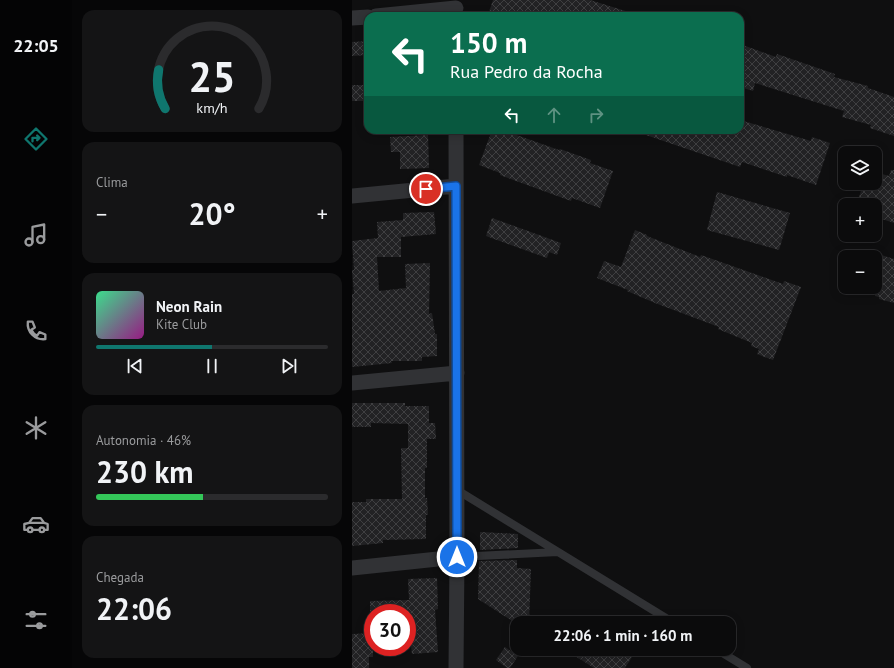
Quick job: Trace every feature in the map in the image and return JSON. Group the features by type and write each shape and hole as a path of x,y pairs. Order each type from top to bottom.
{"street":[{"path":"416,12 456,8"},
{"path":"352,18 364,17"},
{"path":"456,134 456,668"},
{"path":"352,196 456,186"},
{"path":"352,383 457,373"},
{"path":"352,568 457,557"}],"lane":[{"path":"457,490 663,616"},
{"path":"457,557 558,552"},
{"path":"727,656 747,668"}],"building":[{"path":"493,0 590,0 629,12 489,12"},
{"path":"364,41 364,55 352,56 352,42"},
{"path":"744,45 776,57 777,54 835,74 834,77 868,86 868,88 894,97 894,136 870,128 871,125 842,117 844,111 755,83 753,91 744,88"},
{"path":"352,85 364,85 364,101 352,101"},
{"path":"744,121 811,141 812,137 830,143 816,185 742,162 740,167 643,134 744,134"},
{"path":"491,134 513,134 591,160 590,163 613,171 600,208 572,198 571,201 500,175 500,173 479,165"},
{"path":"428,135 429,168 400,169 400,152 391,152 390,137"},
{"path":"891,170 894,170 894,223 882,219 882,198 859,198 861,190 882,190 882,174 889,176"},
{"path":"717,192 790,213 779,250 707,230"},
{"path":"434,212 436,234 401,237 401,257 377,257 379,291 406,288 405,264 430,263 429,314 432,313 435,334 437,334 437,356 422,357 422,361 391,361 392,363 352,367 352,294 354,294 352,270 354,270 352,241 378,238 377,222 403,220 403,213"},
{"path":"492,218 561,243 557,255 549,252 547,258 486,236"},
{"path":"635,230 700,257 701,255 783,284 784,281 801,287 773,360 757,354 759,349 751,346 752,343 718,329 719,327 655,303 627,291 628,290 597,278 604,261 621,267"},
{"path":"882,255 894,259 894,303 879,299 879,297 875,296 875,294 882,294"},
{"path":"352,403 405,403 405,406 429,406 429,423 435,423 436,439 427,439 425,498 427,498 428,515 426,515 426,539 383,540 383,543 352,546 352,502 366,502 366,499 402,499 401,448 408,448 408,424 371,423 371,427 352,427"},
{"path":"480,532 518,534 518,548 480,550"},
{"path":"517,560 517,568 531,569 529,616 510,616 510,620 478,599 479,561"},
{"path":"437,578 438,609 435,610 438,652 416,654 416,604 370,604 370,601 409,600 408,579"},
{"path":"364,633 364,656 373,656 369,657 369,668 352,668 352,634"},
{"path":"505,647 510,650 510,656 518,656 510,668 507,668 496,660"},
{"path":"575,656 632,657 625,668 594,668"}],"route":[{"path":"426,189 456,186 457,557"}]}
